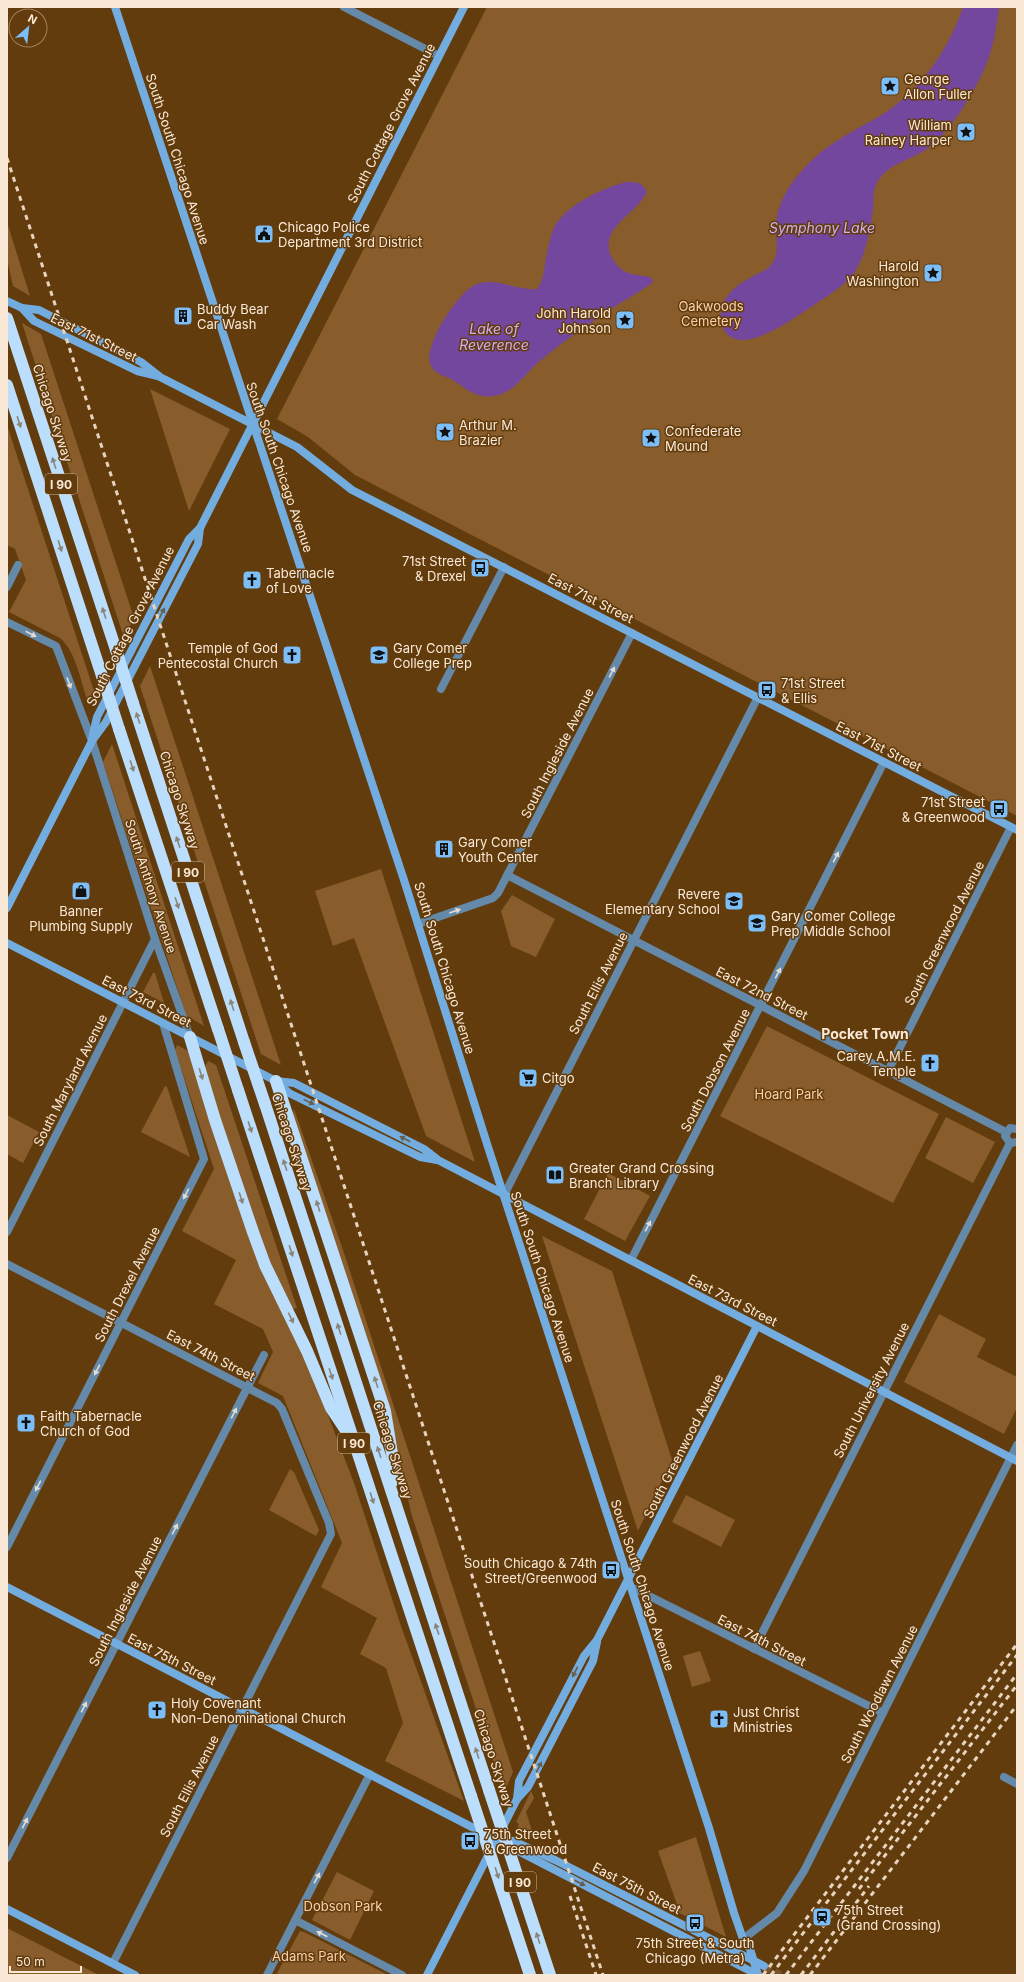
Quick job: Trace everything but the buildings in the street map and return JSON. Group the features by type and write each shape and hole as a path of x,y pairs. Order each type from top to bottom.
{"highway":[{"name":"Chicago Skyway","path":"7,318 550,1975"},
{"name":"I 90","path":"7,385 530,1975"},
{"path":"190,1037 220,1135 253,1232 266,1265 307,1351 331,1408 354,1442"},
{"path":"276,1081 385,1411 393,1460 391,1489"}],"main road":[{"name":"South South Chicago Avenue","path":"116,7 418,924 709,1828 743,1939 744,1956 749,1972"},
{"name":"South Cottage Grove Avenue","path":"7,908 92,741 97,717 189,539 200,528 464,7"},
{"name":"East 71st Street","path":"7,301 22,308 38,310 141,362 160,377 297,447 352,490 1014,828"},
{"name":"East 73rd Street","path":"7,943 276,1081 294,1083 424,1148 438,1160 504,1195 1014,1459"},
{"name":"South Greenwood Avenue","path":"427,1975 517,1799 528,1787 593,1661 597,1640 630,1583 757,1326"},
{"name":"East 75th Street","path":"7,1587 497,1839 511,1848 749,1972 758,1975"},
{"name":"East 75th Street","path":"497,1839 513,1841 555,1860 764,1966"},
{"path":"7,1909 135,1975"},
{"name":"South South Chicago Avenue","path":"743,1939 750,1949 758,1975"}],"street":[{"path":"344,7 439,56"},
{"path":"7,587 18,565"},
{"path":"441,689 504,567"},
{"path":"7,622 56,646 92,741"},
{"name":"South Ingleside Avenue","path":"418,924 493,898 498,893 632,633"},
{"name":"South Ellis Avenue","path":"504,1195 758,697"},
{"name":"South Anthony Avenue","path":"92,741 155,939 190,1037"},
{"name":"South Dobson Avenue","path":"631,1260 884,762"},
{"name":"South Greenwood Avenue","path":"888,1071 1014,828"},
{"name":"East 72nd Street","path":"507,875 1006,1132"},
{"name":"South Maryland Avenue","path":"7,1232 155,939"},
{"name":"South Drexel Avenue","path":"7,1547 204,1159 163,1023"},
{"path":"1014,1143 1006,1138 1006,1132 1010,1128 1017,1129"},
{"name":"South University Avenue","path":"754,1649 884,1392 1014,1143"},
{"name":"East 74th Street","path":"7,1264 277,1403 282,1409 329,1523 331,1534"},
{"name":"South Ingleside Avenue","path":"7,1858 264,1355"},
{"name":"South Woodlawn Avenue","path":"743,1939 777,1913 792,1891 1014,1459 1017,1445"},
{"name":"South Ellis Avenue","path":"113,1963 331,1534"},
{"name":"East 74th Street","path":"630,1583 754,1649 883,1714"},
{"path":"267,1975 370,1774"},
{"path":"1004,1777 1017,1784"},
{"path":"295,1920 402,1975"}],"green space":[{"name":"Oakwoods Cemetery","path":"487,7 1017,7 1017,816 355,475 308,437 277,419"},
{"path":"7,222 30,296 13,286 7,259"},
{"path":"22,323 41,334 134,618 124,638"},
{"path":"150,389 230,429 189,511"},
{"path":"7,425 95,694 91,702 87,699 74,658 60,638 9,612 26,580 15,549 7,545"},
{"path":"150,666 281,1065 261,1054 140,686"},
{"path":"112,744 204,1026 186,1015 103,762"},
{"path":"381,869 475,1162 426,1136 354,938 333,946 315,891"},
{"path":"512,895 555,919 536,957 511,946 501,911"},
{"path":"153,973 155,973 164,1003 143,992"},
{"name":"Hoard Park","path":"767,1026 939,1114 893,1203 720,1116"},
{"path":"177,1045 188,1051 354,1483 401,1626 464,1801 385,1761 403,1723 386,1668 360,1654 377,1618 321,1587 342,1543 283,1396 258,1383 273,1352 263,1329 214,1304 236,1260 182,1231 214,1169 175,1050"},
{"path":"208,1061 216,1065 297,1308 291,1309 263,1249 204,1069"},
{"path":"165,1086 167,1087 190,1157 141,1132"},
{"path":"294,1109 343,1250 513,1772 507,1786 502,1787 412,1516 397,1454 293,1114"},
{"path":"7,1115 39,1132 23,1163 7,1154"},
{"path":"946,1117 995,1142 973,1183 925,1158"},
{"path":"608,1173 650,1196 625,1241 584,1219"},
{"path":"542,1236 612,1271 672,1460 638,1531"},
{"path":"939,1314 986,1339 977,1357 1017,1377 1017,1408 1004,1434 904,1382"},
{"path":"290,1469 294,1472 319,1530 316,1536 269,1510"},
{"path":"686,1495 735,1520 721,1547 672,1522"},
{"path":"700,1651 711,1681 692,1687 683,1656"},
{"path":"531,1791 534,1798 526,1812 534,1837 517,1829 519,1824 516,1822"},
{"path":"696,1837 726,1937 668,1907 667,1902 678,1907 658,1851"},
{"name":"Dobson Park","path":"337,1872 374,1891 350,1940 312,1920"},
{"path":"7,1928 99,1975 7,1975"},
{"name":"Adams Park","path":"300,1931 304,1932 388,1975 276,1975"}],"water":[{"name":"Symphony Lake","path":"963,7 999,7 995,34 988,60 963,108 946,131 927,149 888,170 882,175 876,184 873,211 866,245 862,258 852,276 830,295 797,317 773,330 748,340 736,339 727,334 721,323 723,305 733,290 743,282 767,269 774,261 777,250 777,216 781,203 791,185 808,164 825,149 834,142 890,109 917,85 940,56 957,24"},
{"name":"Lake of Reverence","path":"626,182 639,183 647,192 636,207 615,228 609,244 610,254 616,264 623,271 652,278 653,282 607,311 569,338 541,360 508,391 501,394 489,397 478,395 433,369 429,358 436,334 451,309 468,290 475,285 490,282 521,288 537,289 543,276 551,234 562,216 578,203 597,192"}],"tunnel":[{"path":"764,1966 780,1975"}],"railway":[{"path":"7,158 603,1975"},
{"path":"763,1975 1017,1644"},
{"path":"771,1975 1017,1655"},
{"path":"786,1975 1017,1674"},
{"path":"859,1889 1017,1685"},
{"path":"810,1975 1017,1705"},
{"path":"801,1975 869,1886"},
{"path":"570,1896 596,1975"}],"place":[{"name":"George Allon Fuller","path":"890,86"},
{"name":"William Rainey Harper","path":"966,132"},
{"name":"Chicago Police Department 3rd District","path":"264,234"},
{"name":"Harold Washington","path":"933,273"},
{"name":"Buddy Bear Car Wash","path":"183,316"},
{"name":"John Harold Johnson","path":"625,320"},
{"name":"Arthur M. Brazier","path":"445,432"},
{"name":"Confederate Mound","path":"651,438"},
{"name":"71st Street & Drexel","path":"480,568"},
{"name":"Tabernacle of Love","path":"252,580"},
{"name":"Temple of God Pentecostal Church","path":"292,655"},
{"name":"Gary Comer College Prep","path":"379,655"},
{"name":"71st Street & Ellis","path":"767,690"},
{"name":"71st Street & Greenwood","path":"999,809"},
{"name":"Gary Comer Youth Center","path":"444,849"},
{"name":"Banner Plumbing Supply","path":"81,891"},
{"name":"Revere Elementary School","path":"734,901"},
{"name":"Gary Comer College Prep Middle School","path":"757,923"},
{"name":"Carey A.M.E. Temple","path":"930,1063"},
{"name":"Citgo","path":"528,1078"},
{"name":"Greater Grand Crossing Branch Library","path":"555,1175"},
{"name":"Faith Tabernacle Church of God","path":"26,1423"},
{"name":"South Chicago & 74th Street/Greenwood","path":"611,1570"},
{"name":"Holy Covenant Non-Denominational Church","path":"157,1710"},
{"name":"Just Christ Ministries","path":"719,1719"},
{"name":"75th Street & Greenwood","path":"470,1841"},
{"name":"75th Street (Grand Crossing)","path":"822,1917"},
{"name":"75th Street & South Chicago (Metra)","path":"695,1923"}],"district":[{"name":"Pocket Town","path":"865,1033"}]}
